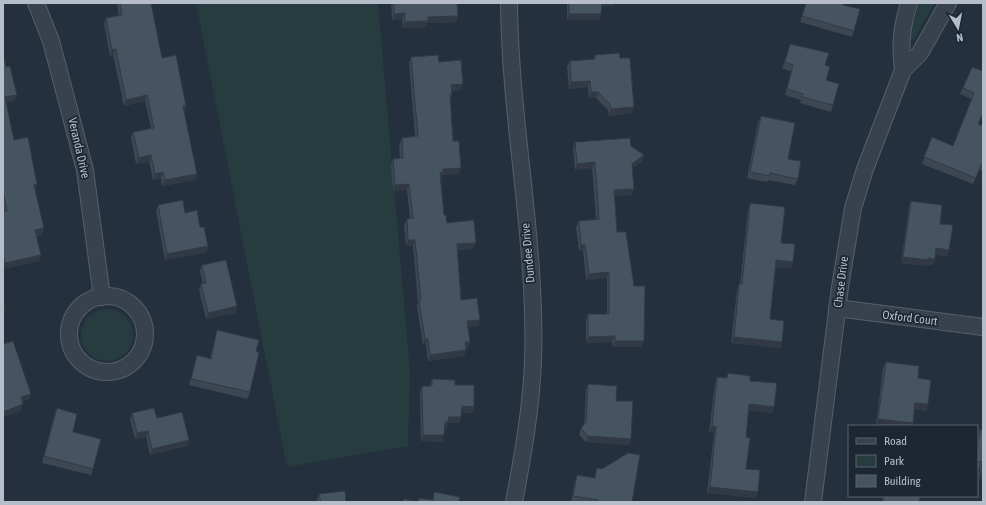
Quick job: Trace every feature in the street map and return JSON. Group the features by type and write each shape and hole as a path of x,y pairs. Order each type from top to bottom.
{"street":[{"name":"Veranda Drive","path":"36,3 51,41 85,170 102,297"},
{"name":"Dundee Drive","path":"509,3 532,312 532,361 529,414 514,502"},
{"name":"Chase Drive","path":"903,70 901,45 903,25 909,3"},
{"name":"Chase Drive","path":"813,502 845,247 853,208 864,169 903,70 920,53 948,3"},
{"path":"102,297 120,299 131,304 138,313 143,324 145,335 143,346 138,357 126,367 110,372 100,372 81,363 75,355 69,337 72,318 78,310 87,302 102,297"},
{"name":"Oxford Court","path":"837,308 983,327"}],"green space":[{"path":"196,3 378,3 410,371 408,446 287,467"},
{"path":"919,3 935,3 914,39 911,40 909,37"},
{"path":"102,309 112,309 122,313 129,320 133,330 133,340 129,350 122,357 112,361 102,361 92,357 85,350 81,340 81,330 85,320 92,313"}],"building":[{"path":"120,3 151,3 162,58 176,55 186,106 183,106 197,174 165,180 163,172 155,174 151,155 139,158 133,132 154,128 147,95 126,100 116,49 112,50 106,18 122,15"},
{"path":"394,3 457,3 458,16 428,17 428,21 405,22 405,13 394,14"},
{"path":"569,3 602,3 601,14 569,14"},
{"path":"806,3 844,3 843,5 860,9 854,31 802,16"},
{"path":"790,44 829,53 825,65 830,67 826,80 839,84 833,105 802,97 803,94 787,89 793,65 785,62"},
{"path":"3,53 6,67 10,66 17,95 5,97 14,140 28,137 37,184 34,185 44,228 35,230 41,255 5,263 3,254 3,212 7,211 3,191"},
{"path":"619,53 620,58 630,58 634,107 611,109 610,104 598,92 591,92 590,81 571,82 570,61 595,59 595,55"},
{"path":"438,55 439,62 461,60 463,84 451,85 452,94 450,94 453,141 459,141 461,168 443,169 443,173 440,173 444,215 446,215 447,223 474,220 476,243 457,244 461,300 477,298 480,320 467,321 470,342 465,342 466,350 430,355 428,339 425,339 419,301 421,300 415,240 408,240 407,219 413,218 409,184 395,185 393,159 403,158 402,138 418,136 411,57"},
{"path":"972,67 983,71 983,113 978,124 983,126 983,165 981,164 976,178 924,157 932,137 953,146 974,93 963,88"},
{"path":"761,116 795,123 788,159 801,161 798,179 770,173 770,176 750,172"},
{"path":"630,138 631,146 644,155 632,164 634,189 614,190 617,232 626,232 634,286 645,286 644,341 615,341 615,336 588,337 588,314 609,314 609,272 589,274 585,245 581,245 579,221 599,219 595,162 577,164 575,142"},
{"path":"183,200 185,213 197,210 200,227 204,227 208,246 167,254 158,205"},
{"path":"911,201 942,205 940,224 953,225 949,250 936,248 935,259 928,258 928,260 903,257"},
{"path":"750,203 785,207 781,243 795,244 793,262 776,260 770,319 784,321 782,342 734,337 739,284 742,284"},
{"path":"226,260 237,306 208,313 201,284 206,283 202,265"},
{"path":"3,299 5,310 3,310"},
{"path":"217,330 259,340 256,351 259,353 250,392 191,379 197,355 211,359"},
{"path":"13,341 31,394 21,397 23,404 3,412 3,344"},
{"path":"886,362 919,366 918,378 931,380 928,404 915,403 913,423 878,419"},
{"path":"728,373 750,376 750,381 777,383 774,407 749,404 746,437 750,438 746,469 760,470 758,492 710,487 716,427 712,426 717,377 727,378"},
{"path":"432,379 455,380 455,385 474,385 474,407 462,406 461,417 449,417 448,422 445,422 444,435 423,435 422,386 432,386"},
{"path":"588,384 617,386 616,401 633,401 631,439 588,436 581,428 586,422"},
{"path":"57,408 77,414 73,432 101,439 93,469 44,456"},
{"path":"154,408 157,418 182,412 189,440 152,449 148,431 137,433 132,413"},
{"path":"980,429 983,430 983,473 981,473 982,462 978,461"},
{"path":"628,453 640,455 632,502 597,502 598,500 573,496 577,475 595,478 597,468 602,469"},
{"path":"345,491 346,502 321,502 319,494"},
{"path":"434,492 460,497 459,502 418,502 419,498 433,500"},
{"path":"884,497 920,497 919,502 883,502"},
{"path":"404,499 418,502 403,502"}]}
